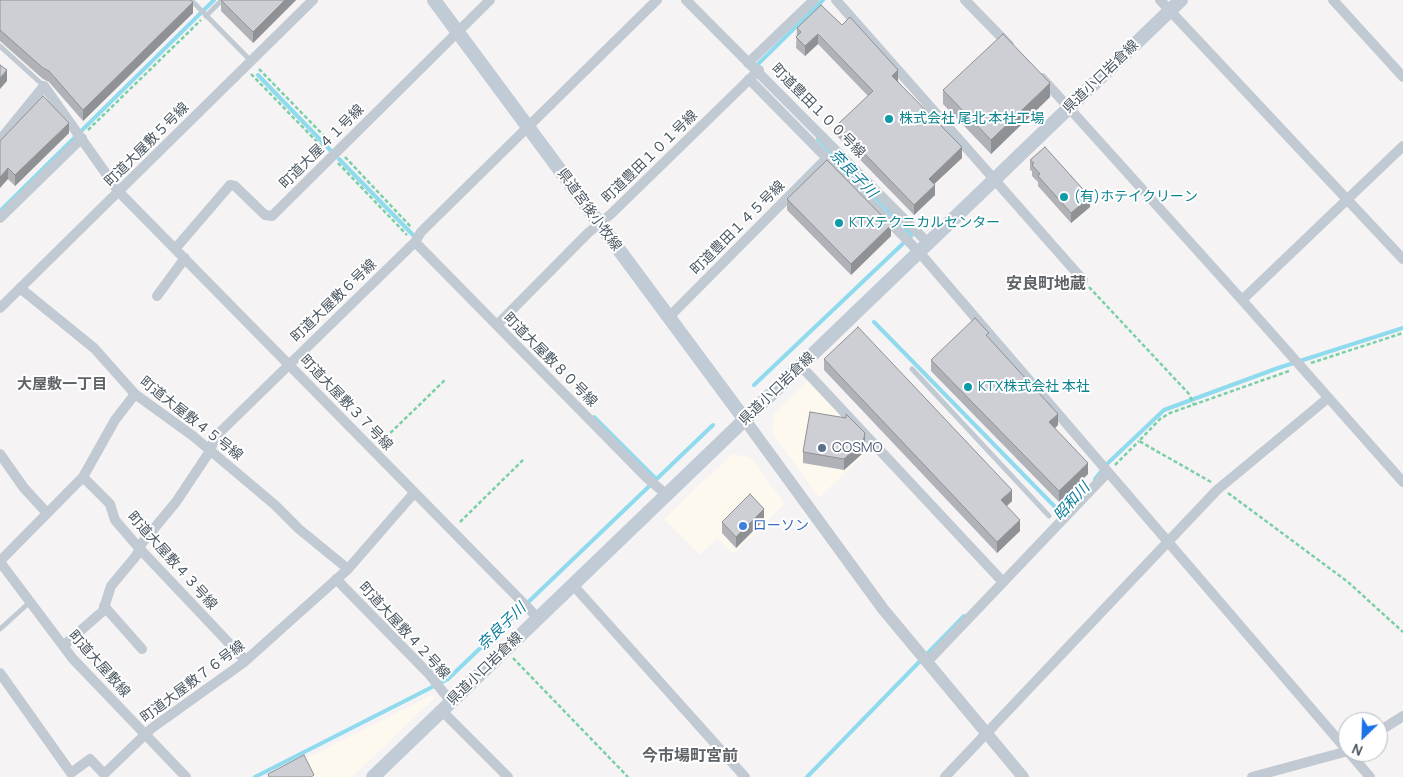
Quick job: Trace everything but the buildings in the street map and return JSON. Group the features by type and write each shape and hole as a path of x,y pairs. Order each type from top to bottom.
{"main road":[{"name":"県道宮後小牧線","path":"434,0 745,420"},
{"name":"県道小口岩倉線","path":"373,777 1181,0"}],"street":[{"name":"町道大屋敷５号線","path":"1,306 313,0"},
{"name":"町道大屋４１号線","path":"175,248 230,185 234,186 265,215 272,216 490,0"},
{"name":"町道大屋敷６号線","path":"63,646 102,612 112,586 136,556 139,548 176,502 210,451 215,437 415,242 421,232 657,0"},
{"name":"町道豊田１００号線","path":"686,0 748,63 759,70 836,149 924,247"},
{"path":"748,63 814,0"},
{"path":"836,0 1083,280"},
{"path":"965,0 1017,54"},
{"path":"1160,0 1403,259"},
{"path":"1333,0 1403,77"},
{"name":"町道豊田１０１号線","path":"497,325 759,70"},
{"path":"1037,74 1070,107 1403,481"},
{"path":"749,80 826,159 924,247 1166,542 1338,740"},
{"path":"0,140 44,86"},
{"name":"町道大屋敷３７号線","path":"44,86 119,192 538,618"},
{"path":"0,218 82,138"},
{"path":"1242,300 1403,146"},
{"name":"町道豊田１４５号線","path":"669,317 826,159"},
{"name":"町道大屋敷８０号線","path":"415,242 647,478 667,495"},
{"path":"157,296 185,258"},
{"name":"町道大屋敷４５号線","path":"20,288 94,348 134,394 194,436 348,569"},
{"path":"801,366 1000,579"},
{"path":"0,562 83,477 115,420 134,394"},
{"path":"945,777 1166,542 1220,488 1328,398"},
{"path":"745,420 883,608 1023,777"},
{"path":"0,454 24,488 47,513"},
{"path":"924,658 1000,579 1108,472"},
{"name":"町道大屋敷４３号線","path":"83,477 110,504 115,520 139,548 245,660"},
{"name":"町道大屋敷７６号線","path":"0,673 71,772 75,774 90,759 104,774 145,734 245,660 348,569 414,493"},
{"name":"町道大屋敷線","path":"0,562 63,646 186,777"},
{"name":"町道大屋敷４２号線","path":"336,579 429,674 446,707 508,777"},
{"path":"573,585 745,777"},
{"path":"104,606 142,649"},
{"path":"1388,726 1403,716"},
{"path":"1252,777 1267,775 1338,755"},
{"path":"1357,762 1370,777"}],"lane":[{"path":"191,0 251,61"},
{"path":"206,16 222,0"},
{"path":"0,46 44,86"},
{"path":"826,159 836,149"},
{"path":"912,369 1049,516"},
{"path":"0,630 30,602"}],"path":[{"path":"82,138 206,16"},
{"path":"1083,280 1189,394 1194,405"},
{"path":"1108,472 1160,419 1300,367 1403,333"},
{"path":"372,450 446,379"},
{"path":"1139,441 1220,488 1348,582 1403,632"},
{"path":"451,530 524,459"},
{"path":"505,650 628,777"}],"shaded area":[{"path":"809,380 872,447 819,498 772,432 774,414"},
{"path":"732,454 750,457 785,504 733,554 717,538 700,555 664,519"},
{"path":"432,695 434,698 352,777 270,777"}],"waterway":[{"path":"0,211 214,0"},
{"name":"奈良子川","path":"755,67 823,0"},
{"path":"258,75 333,153"},
{"name":"奈良子川","path":"754,385 912,235 818,139"},
{"path":"339,159 414,236"},
{"path":"874,322 1062,514"},
{"name":"昭和川","path":"1095,479 1108,463 1164,410 1278,368 1403,328"},
{"path":"594,417 656,479"},
{"name":"奈良子川","path":"255,777 448,679 713,425"},
{"name":"昭和川","path":"807,777 964,616"}],"place":[{"name":"株式会社 尾北 本社工場","path":"889,119"},
{"name":"(有)ホテイクリーン","path":"1064,197"},
{"name":"KTXテクニカルセンター","path":"839,223"},
{"name":"KTX株式会社 本社","path":"968,387"},
{"name":"COSMO","path":"822,448"},
{"name":"ローソン","path":"743,526"}],"district":[{"name":"安良町地蔵","path":"1046,285"},
{"name":"大屋敷一丁目","path":"62,385"},
{"name":"今市場町宮前","path":"690,757"}]}
